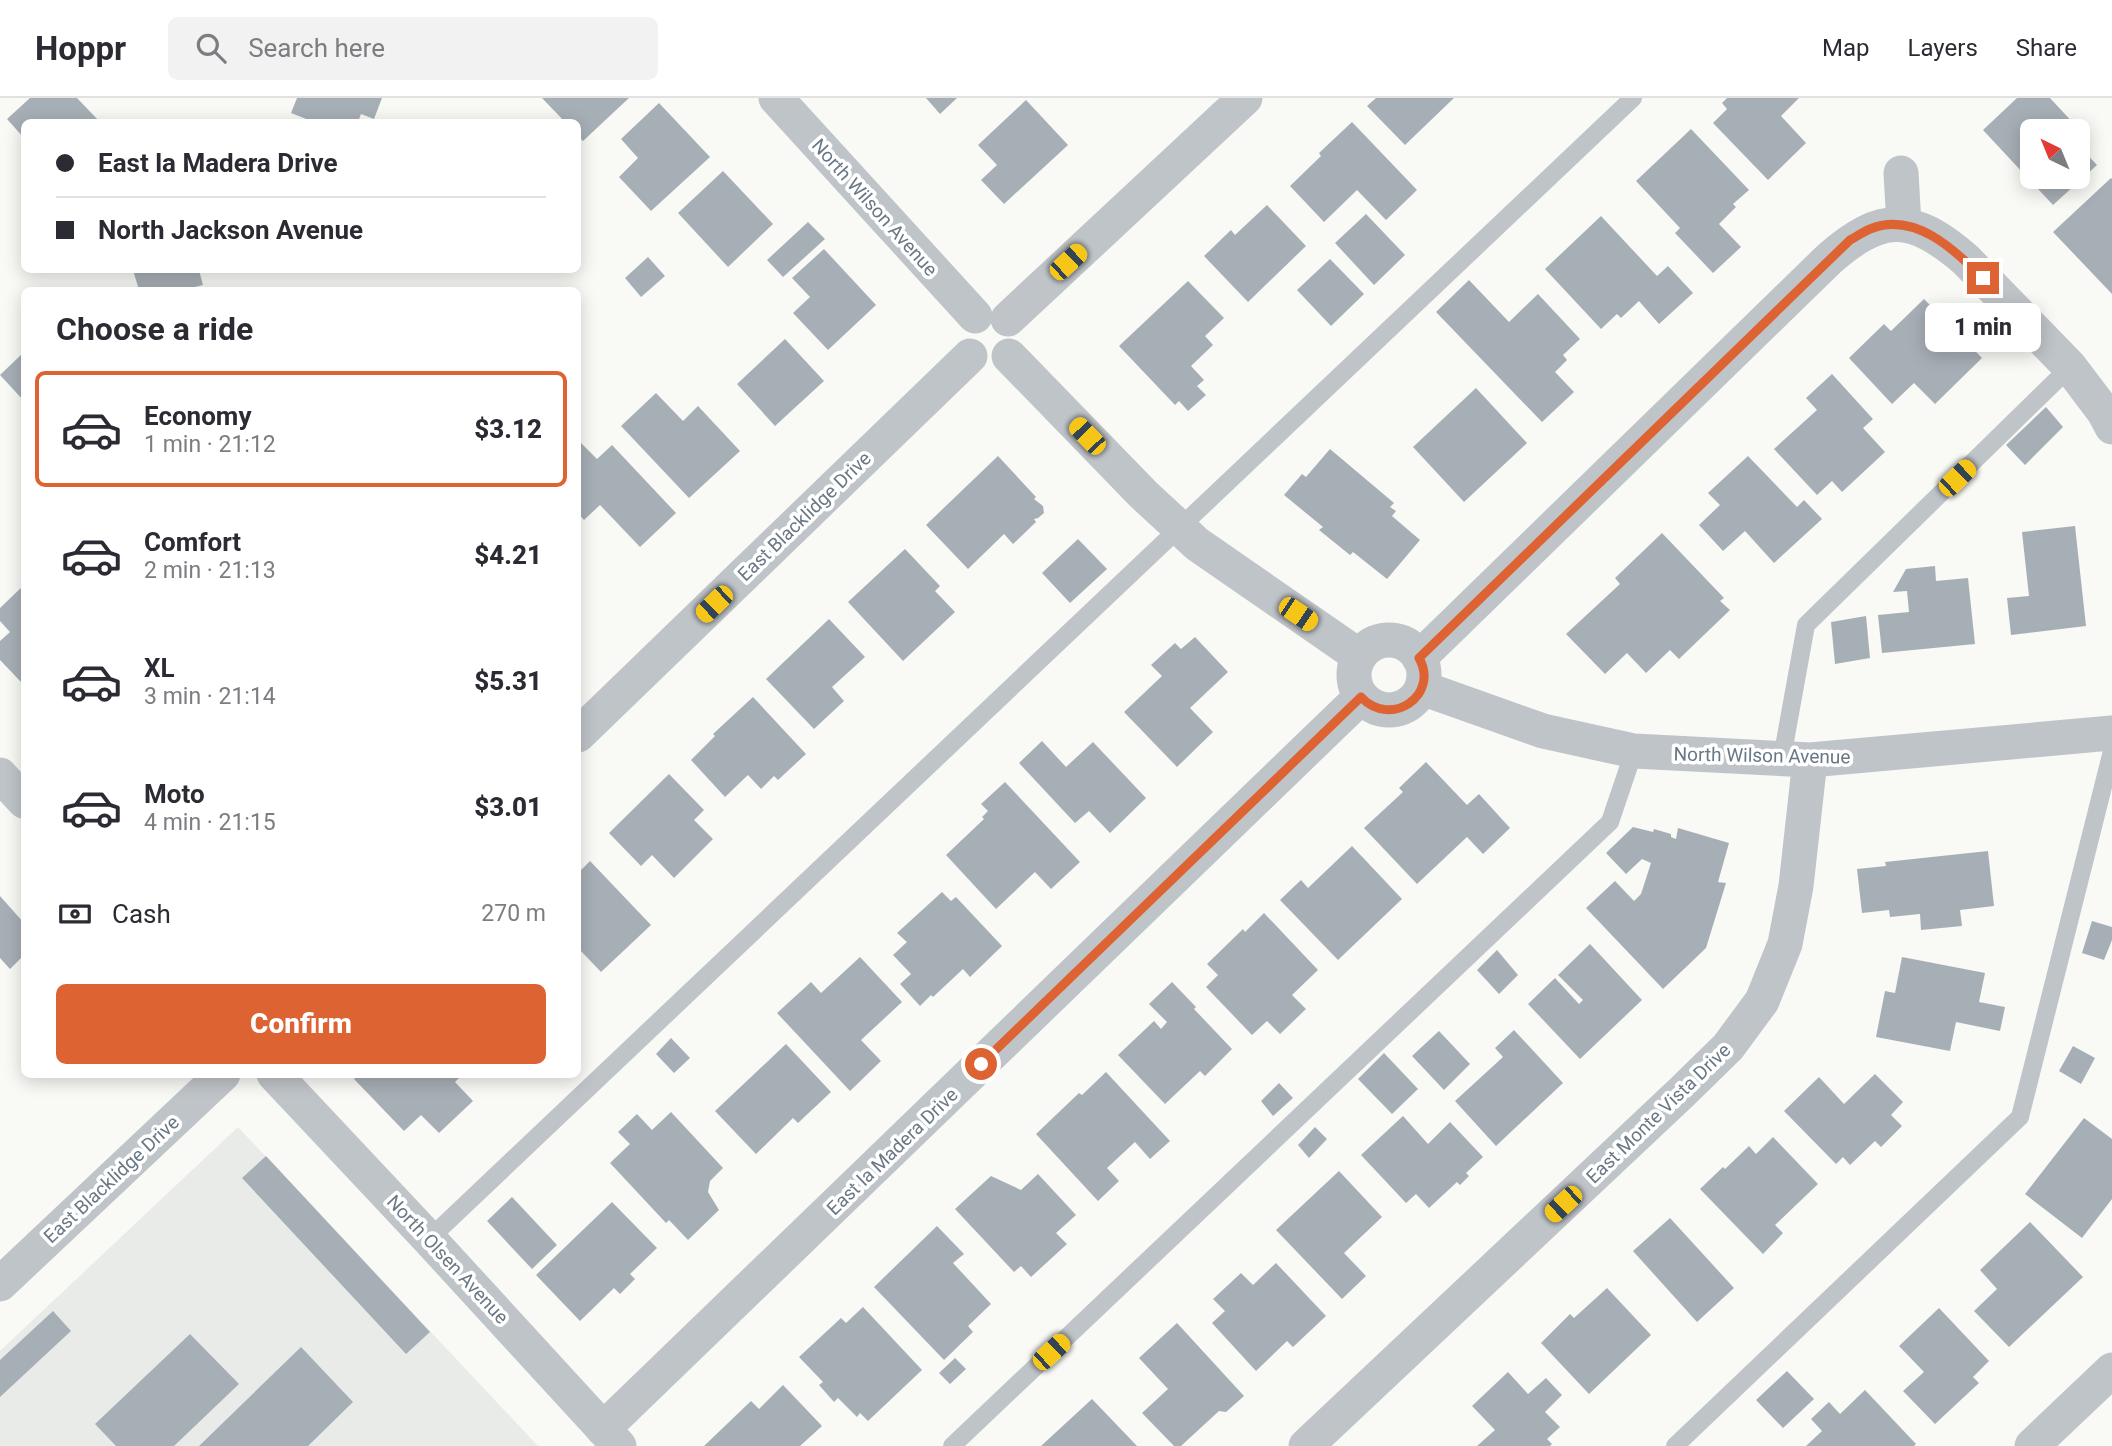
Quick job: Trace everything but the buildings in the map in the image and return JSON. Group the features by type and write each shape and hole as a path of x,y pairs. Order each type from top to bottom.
{"street":[{"name":"North Wilson Avenue","path":"776,98 992,317"},
{"path":"992,317 1015,329 1017,337 1016,346 1009,356 999,363 989,365 970,356 963,342 966,325 992,317 1245,98"},
{"path":"1901,173 1904,225"},
{"path":"1420,673 1408,645 1396,640 1372,644 1359,656 1353,673 1355,686 1361,697 1374,708 1394,710 1406,706 1415,698 1420,673 1843,246 1871,229 1904,225 1926,232 1948,244 2070,367 2112,427"},
{"name":"East Blacklidge Drive","path":"581,732 970,356"},
{"path":"1009,356 1143,494 1197,544 1359,656"},
{"name":"North Wilson Avenue","path":"1420,673 1543,731 1634,751 1796,759 2112,733"},
{"name":"East la Madera Drive","path":"611,1438 1361,697"},
{"name":"East Monte Vista Drive","path":"1306,1446 1682,1092 1728,1047 1762,1001 1785,944 1796,886 1796,759"},
{"path":"0,775 21,799"},
{"name":"East Blacklidge Drive","path":"0,1284 219,1078"},
{"name":"North Olsen Avenue","path":"278,1078 611,1438"},
{"path":"2032,1446 2112,1370"}],"lane":[{"path":"429,1239 1633,98"},
{"path":"1796,759 1806,625 2070,367"},
{"path":"951,1446 1610,822 1634,751"},
{"path":"1675,1446 2020,1117 2112,751"}],"shaded area":[{"path":"238,1127 538,1446 0,1446 0,1351"}],"route":[{"path":"981,1064 1361,697 1374,708 1384,710 1406,706 1415,698 1422,688 1424,676 1419,658 1850,240 1871,229 1904,225 1926,232 1948,244 1983,278"}]}
